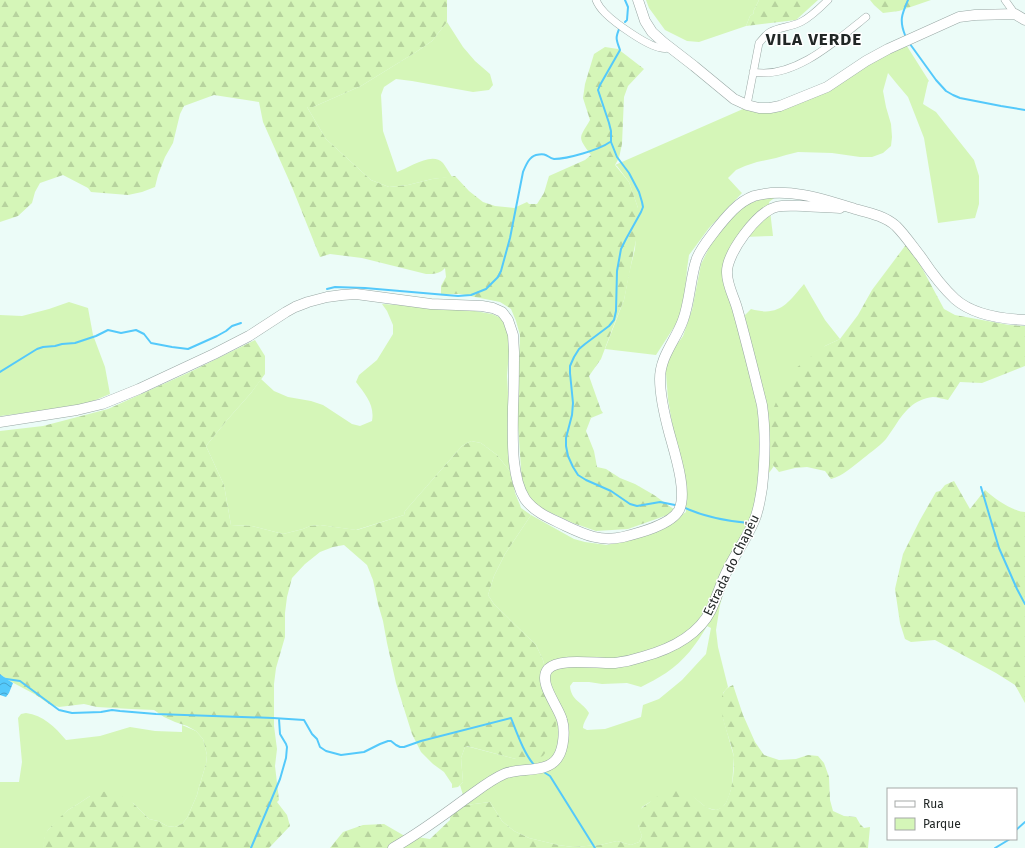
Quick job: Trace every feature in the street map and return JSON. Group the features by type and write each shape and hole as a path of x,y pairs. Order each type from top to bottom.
{"main road":[{"path":"638,0 645,21 652,32 734,99 747,105 759,108 780,106 817,92 888,48 959,18 975,15 1015,14 1025,20"},
{"path":"0,422 77,410 102,404 139,389 214,354 249,336 295,307 327,297 356,294 431,304 493,308 502,312 508,320 513,335 514,462 519,486 526,499 535,510 587,535 603,539 621,538 666,523 680,508 682,488 661,394 661,366 685,315 697,258 734,209 744,201 757,195 790,193 807,195 877,215 896,226 942,285 957,301 975,311 1011,320 1025,320"},
{"name":"Estrada do Chapéu","path":"393,848 438,819 494,779 512,771 544,767 552,764 558,757 562,746 564,733 563,720 556,704 548,692 545,681 545,675 548,669 571,662 615,662 642,658 667,648 688,636 698,628 705,619 711,610 727,570 755,520 764,474 764,418 727,274 729,260 734,250 754,223 770,209 786,206 856,209"}],"street":[{"path":"596,0 598,5 612,19 641,39 662,49 670,48"},
{"path":"747,105 759,43 771,32 792,26 812,15 828,0"},
{"path":"1005,0 1015,14"},
{"path":"753,72 761,74 778,72 795,66 809,59 836,41 866,17"}],"green space":[{"path":"0,0 447,0 447,22 432,41 361,86 313,107 307,107 326,139 371,180 389,187 455,176 469,191 483,202 495,206 514,208 527,202 529,204 537,204 544,193 549,176 585,160 591,155 583,144 581,138 590,120 583,98 585,84 594,54 605,47 618,49 644,69 628,86 624,97 622,144 619,158 615,165 629,182 638,208 639,225 624,300 601,359 589,376 603,413 591,418 586,431 594,451 597,467 606,469 620,478 635,484 654,495 675,510 673,513 628,529 596,531 573,523 530,501 522,483 517,410 520,335 511,309 500,302 460,294 441,294 441,286 446,277 445,268 439,273 426,274 362,258 330,254 320,257 292,187 263,122 259,102 214,95 184,106 180,114 173,143 165,157 155,187 128,195 91,192 88,188 63,175 40,183 35,192 32,203 18,216 0,222"},
{"path":"646,0 759,0 753,12 754,13 750,16 746,26 699,42 687,41 665,30 649,8"},
{"path":"759,0 818,0 796,20 746,26 750,16 754,13 753,12"},
{"path":"870,0 931,0 899,11 883,13"},
{"path":"447,22 463,47 475,61 490,74 493,85 489,90 473,92 396,79 384,87 381,95 383,131 397,172 420,162 433,159 443,163 452,177 389,187 371,180 326,139 307,107 313,107 361,86 432,41"},
{"path":"905,43 929,81 923,104 936,112 974,160 979,176 979,204 975,218 938,223 924,138 908,97 888,73 883,91 891,124 891,146 883,153 872,157 832,153 798,152 757,162 736,170 728,178 742,193 709,228 689,255 684,303 678,321 656,355 605,349 624,300 635,249 638,208 629,182 615,165 743,109 771,109"},
{"path":"781,193 769,202 773,236 743,237 726,267 742,318 751,309 769,311 782,307 804,284 825,320 840,339 825,346 772,464 774,466 764,480 760,513 727,580 720,605 716,630 718,647 728,687 723,693 723,718 734,757 732,786 729,796 722,808 716,810 707,808 687,792 650,802 642,807 638,825 642,836 639,842 631,845 617,841 600,845 573,847 529,838 514,831 502,821 490,802 466,805 460,785 463,782 461,758 466,746 516,759 550,690 543,660 536,645 494,604 488,595 494,576 505,554 531,515 574,539 607,545 652,534 686,512 686,490 675,441 668,399 665,361 683,336 692,310 701,264 715,236 750,199","holes":["707,626 711,628 706,654 682,680 659,699 643,705 641,717 605,729 587,730 583,728 584,722 589,713 573,695 570,686 573,682 602,684 627,683 641,687 660,677 678,663 689,652"]},
{"path":"908,242 944,309 955,315 1009,325 1025,326 1025,366 982,383 960,382 948,400 933,397 920,400 906,411 880,445 839,476 831,479 825,471 807,467 779,472 772,464 769,437 772,412 781,390 796,368 825,346 840,339 858,315 872,290"},
{"path":"69,302 88,308 93,335 105,367 110,394 81,406 0,416 0,315 22,316"},
{"path":"382,304 469,310 492,314 501,318 510,339 507,376 513,475 497,455 481,443 471,441 462,446 405,511 404,515 356,530 320,525 310,526 283,534 252,526 231,525 224,485 206,446 261,379 274,391 288,397 311,401 323,405 352,424 360,426 372,421 373,415 371,405 366,395 356,382 359,375 377,360 393,334 393,325"},
{"path":"255,340 265,356 265,374 251,393 206,446 224,485 231,525 252,526 283,534 310,526 320,525 357,530 404,515 405,511 462,446 471,441 481,443 497,455 513,475 515,493 521,508 531,515 505,554 494,576 488,595 494,604 536,645 543,660 556,722 555,739 543,756 532,760 516,759 467,746 465,747 461,758 463,782 458,787 452,788 452,784 444,772 421,752 412,734 396,683 373,580 367,565 344,545 333,547 320,552 305,564 292,578 287,597 285,637 276,668 274,684 274,726 277,749 275,766 279,800 277,802 287,815 290,826 269,848 44,848 43,845 45,834 58,819 68,810 99,792 111,791 121,796 133,803 149,819 158,821 167,826 175,827 182,824 187,818 197,795 206,764 207,755 203,739 196,731 164,717 154,710 97,707 84,704 59,707 49,704 0,674 0,431 43,426 108,409 190,372"},
{"path":"954,481 970,509 985,490 1009,507 1025,512 1025,703 1015,685 935,640 911,642 905,639 900,623 895,589 903,554 936,492 940,491 945,485"},
{"path":"733,685 743,715 755,742 764,755 779,760 796,759 808,755 818,756 824,763 829,777 830,800 833,811 844,816 856,817 864,828 870,827 868,848 330,848 343,832 363,825 384,824 403,835 430,839 450,820 451,810 466,805 490,802 502,821 514,831 529,838 573,847 600,845 617,841 631,845 639,842 642,836 637,820 640,811 644,806 660,794 672,788 676,787 685,790 704,805 714,810 719,809 726,803 732,785 734,758 721,708 725,690"},
{"path":"26,713 38,716 48,722 66,740 100,736 130,727 155,731 182,732 182,725 196,731 203,739 207,755 206,764 197,795 187,818 182,824 175,827 167,826 158,821 149,819 133,803 90,796 68,810 48,830 44,839 44,848 0,848 0,782 19,782 22,762 18,718 21,714"}],"water":[{"path":"0,674 13,683 6,697 0,695"}],"waterway":[{"path":"625,0 628,7 627,20 625,22"},
{"path":"905,35 902,25 902,17 908,0"},
{"path":"620,27 617,34 620,50 598,90 609,123 611,142 617,157 629,173 639,192 643,207 621,249 617,271 616,311 614,320 609,326 579,349 570,366 573,403 572,415 566,438 566,446 568,456 578,475 611,491 630,504 637,506 660,502 675,505"},
{"path":"910,44 936,80 946,91 960,98 1025,110"},
{"path":"327,289 335,287 365,288 458,296 471,295 486,289 498,277 501,271 510,238 523,172 530,159 540,154 554,159 583,154 610,142"},
{"path":"0,372 37,349 75,343 108,330 121,333 136,330 144,334 151,343 188,349 217,336 232,326 241,323"},
{"path":"981,487 999,548 1025,604"},
{"path":"683,507 715,518 749,523"},
{"path":"0,678 20,681 59,710 72,713 112,710 156,714 304,720 312,734 317,739 320,747 326,751 341,755 364,752 388,741 391,741 400,747 404,747 421,741 511,718 518,737 535,766"},
{"path":"251,848 280,779 286,758 287,747 280,734 279,719"},
{"path":"542,771 550,776 595,848"},
{"path":"1017,829 1025,822"},
{"path":"995,848 1008,840"}],"district":[{"name":"VILA VERDE","path":"814,39"}]}
